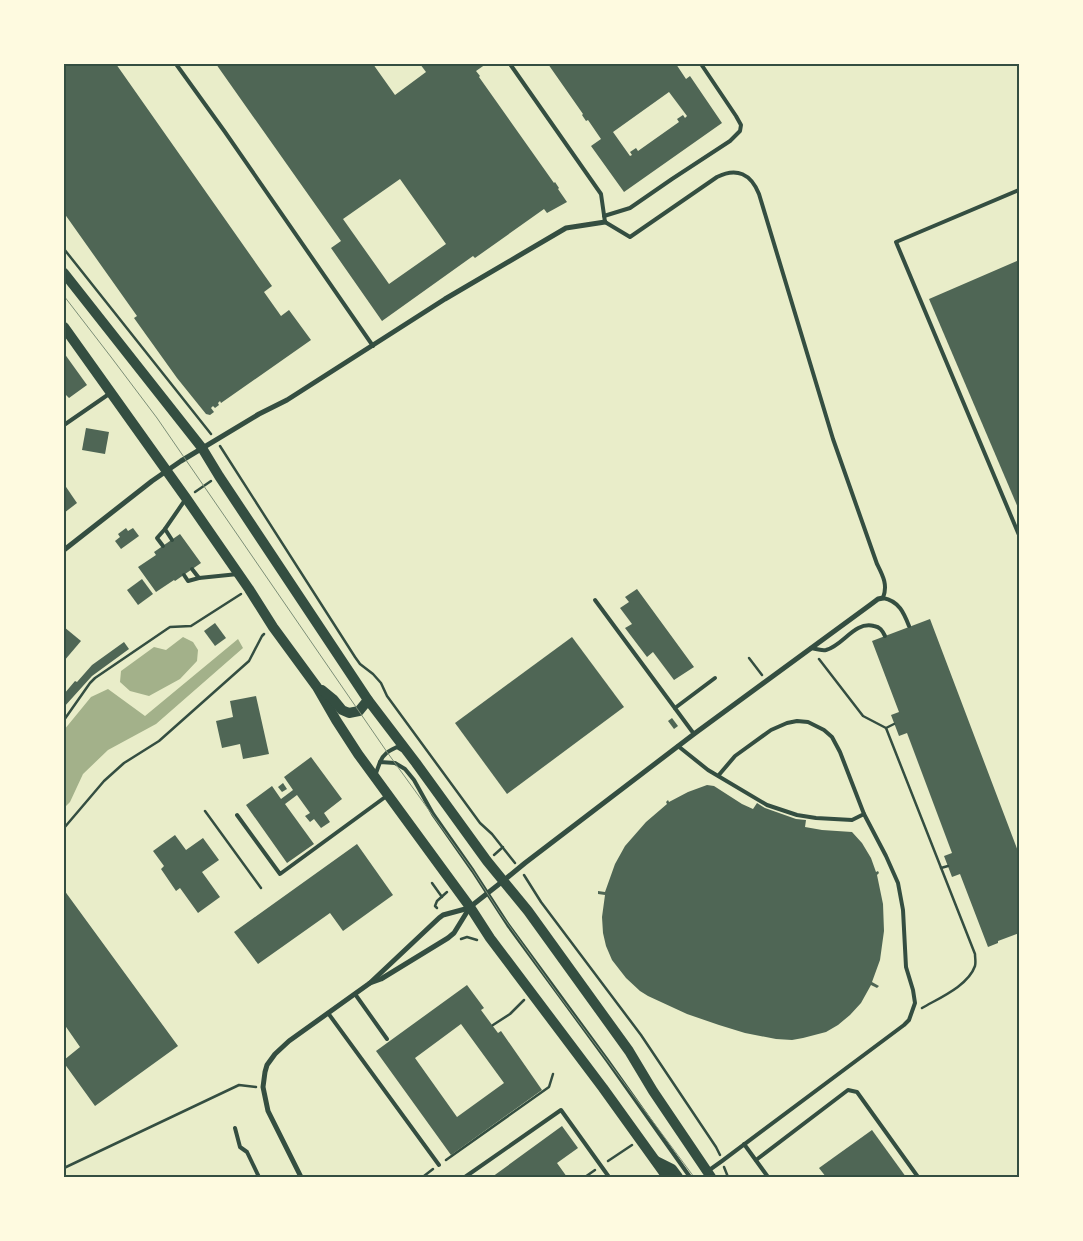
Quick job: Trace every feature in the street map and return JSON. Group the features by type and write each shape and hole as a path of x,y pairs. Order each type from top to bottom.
{"main road":[{"path":"64,272 202,448 368,700 487,861 528,911 629,1051 653,1092 709,1174 698,1177"},
{"path":"64,327 239,574 273,627 317,687 336,720 375,777 470,907 490,938 603,1088 667,1177"},
{"path":"317,687 333,699 342,710 350,713 359,711 368,700"},
{"path":"656,1161 672,1169 678,1177"}],"street":[{"path":"64,550 167,471 258,414 287,400 445,299 566,228 605,219"},
{"path":"301,1177 268,1112 265,1100 263,1087 265,1072 267,1065 275,1054 289,1041 370,983 439,918 470,907 694,734 878,599 884,598"},
{"path":"370,983 381,979 448,938 454,933 470,907"}],"lane":[{"path":"176,64 373,346"},
{"path":"510,64 601,194 605,219 630,238 725,173 742,174 751,178 756,185 833,439 877,564 885,581 884,598 894,601 899,606 909,626"},
{"path":"605,219 630,208 730,141 740,131 741,125 736,116 701,64"},
{"path":"1019,190 896,242 1019,535"},
{"path":"64,425 111,392"},
{"path":"163,546 157,538 186,498"},
{"path":"165,529 172,540"},
{"path":"192,569 198,578"},
{"path":"184,575 188,581 198,578 239,574"},
{"path":"595,600 694,734"},
{"path":"811,648 824,650 834,646 862,626 869,625 881,628 885,636"},
{"path":"675,708 715,678"},
{"path":"709,1174 744,1144 904,1025 909,1020 915,1003 906,967 898,883 864,814 840,752 832,737 824,730 808,722 797,721 787,723 771,730 736,756 718,776"},
{"path":"678,746 708,770 767,805 797,815 852,820 864,814"},
{"path":"375,777 377,767 383,755 387,752 396,747 408,753"},
{"path":"380,762 395,763 405,769 414,780 433,814 487,894 558,994 608,1060 690,1177"},
{"path":"237,815 280,874 388,795"},
{"path":"355,994 387,1039"},
{"path":"328,1014 440,1165"},
{"path":"756,1160 848,1090 857,1092 918,1177"},
{"path":"465,1177 561,1110 610,1177"},
{"path":"234,1128 240,1147 247,1152 259,1177"},
{"path":"744,1144 768,1177"}],"path":[{"path":"64,249 216,440 355,657 360,664 382,683 387,696 480,823 492,834 519,868 546,908 641,1035 716,1147 728,1177"},
{"path":"186,498 219,476"},
{"path":"64,720 95,678 170,627 191,626 232,600"},
{"path":"64,828 104,781 124,763 159,741 248,661 262,636 273,627"},
{"path":"811,648 863,716 886,728 975,954 976,964 962,984 917,1012 912,1012"},
{"path":"750,658 766,681"},
{"path":"886,728 894,724"},
{"path":"205,811 260,888"},
{"path":"942,868 948,866"},
{"path":"432,883 442,896"},
{"path":"493,1026 510,1014 531,993"},
{"path":"425,1177 550,1087 553,1074"},
{"path":"64,1168 240,1085 263,1087"},
{"path":"585,1177 640,1140"}],"shaded area":[{"path":"183,637 193,642 198,650 197,661 180,679 149,696 130,691 120,682 121,671 154,647 166,650"},
{"path":"238,639 243,648 156,724 108,750 83,774 70,802 64,808 64,730 91,697 108,689 145,716"}],"building":[{"path":"64,64 116,64 272,286 264,292 281,316 289,310 311,340 221,403 220,401 219,405 215,408 213,406 211,408 214,412 210,415 206,414 177,378 134,318 137,316 64,213"},
{"path":"216,64 373,64 395,95 426,72 420,64 486,64 476,71 479,77 555,182 567,202 547,213 544,209 475,258 473,256 382,321 331,248 341,241","holes":["400,179 446,244 389,284 343,219"]},
{"path":"548,64 676,64 686,79 690,76 722,123 624,192 591,146 601,139 588,120 586,121","holes":["669,92 687,116 685,118 683,115 677,119 679,122 638,151 636,148 630,152 632,155 630,156 613,132"]},
{"path":"1019,260 1019,510 929,299"},
{"path":"64,353 87,385 69,398 64,395"},
{"path":"86,428 109,432 105,454 82,450"},
{"path":"64,484 77,503 64,513"},
{"path":"126,528 128,531 133,528 139,536 121,549 115,541 120,537 118,534"},
{"path":"180,534 201,563 156,592 138,567 156,555 154,552"},
{"path":"142,579 153,594 138,605 127,590"},
{"path":"637,589 694,667 674,680 653,652 647,657 625,628 632,624 620,608 629,602 625,597"},
{"path":"930,619 1019,854 1019,933 988,947 960,874 952,877 944,856 952,853 907,733 899,736 891,715 899,712 872,641"},
{"path":"215,623 226,638 215,646 204,631"},
{"path":"64,627 81,641 64,661"},
{"path":"572,637 624,707 507,794 455,723"},
{"path":"124,642 129,649 92,676 64,707 64,694 75,681 77,682 92,665"},
{"path":"256,696 269,754 243,759 240,744 222,748 216,721 233,717 230,701"},
{"path":"672,718 678,726 674,729 668,721"},
{"path":"311,757 342,799 324,813 330,822 321,828 314,819 310,822 305,816 310,813 297,795 285,804 314,844 287,863 246,805 272,786 281,799 293,790 284,777"},
{"path":"283,783 287,789 282,792 278,787"},
{"path":"707,785 714,786 753,809 757,803 765,808 796,819 806,820 805,827 852,832 862,843 871,858 876,872 878,871 879,873 877,875 883,904 884,931 880,960 872,982 879,986 877,988 871,985 861,1003 850,1015 826,1032 792,1040 776,1039 745,1033 719,1025 687,1014 648,996 626,978 612,960 603,933 602,917 605,895 598,894 598,891 605,892 615,864 625,846 646,822 667,804 668,800 669,802"},
{"path":"175,835 186,850 203,838 219,860 202,872 220,897 198,913 180,888 176,891 161,869 164,866 153,851"},
{"path":"357,844 393,895 343,931 330,913 258,964 234,932"},
{"path":"64,890 178,1046 95,1106 64,1063 64,1060 80,1047 64,1024"},
{"path":"467,985 484,1008 481,1010 498,1033 501,1031 542,1090 451,1155 376,1051","holes":["461,1024 504,1083 457,1117 415,1058"]},
{"path":"562,1126 578,1148 557,1163 567,1177 492,1177"},
{"path":"872,1130 906,1177 826,1177 819,1168"}],"tram line":[{"path":"64,296 157,418 387,752 473,871 500,913 694,1177"}]}
